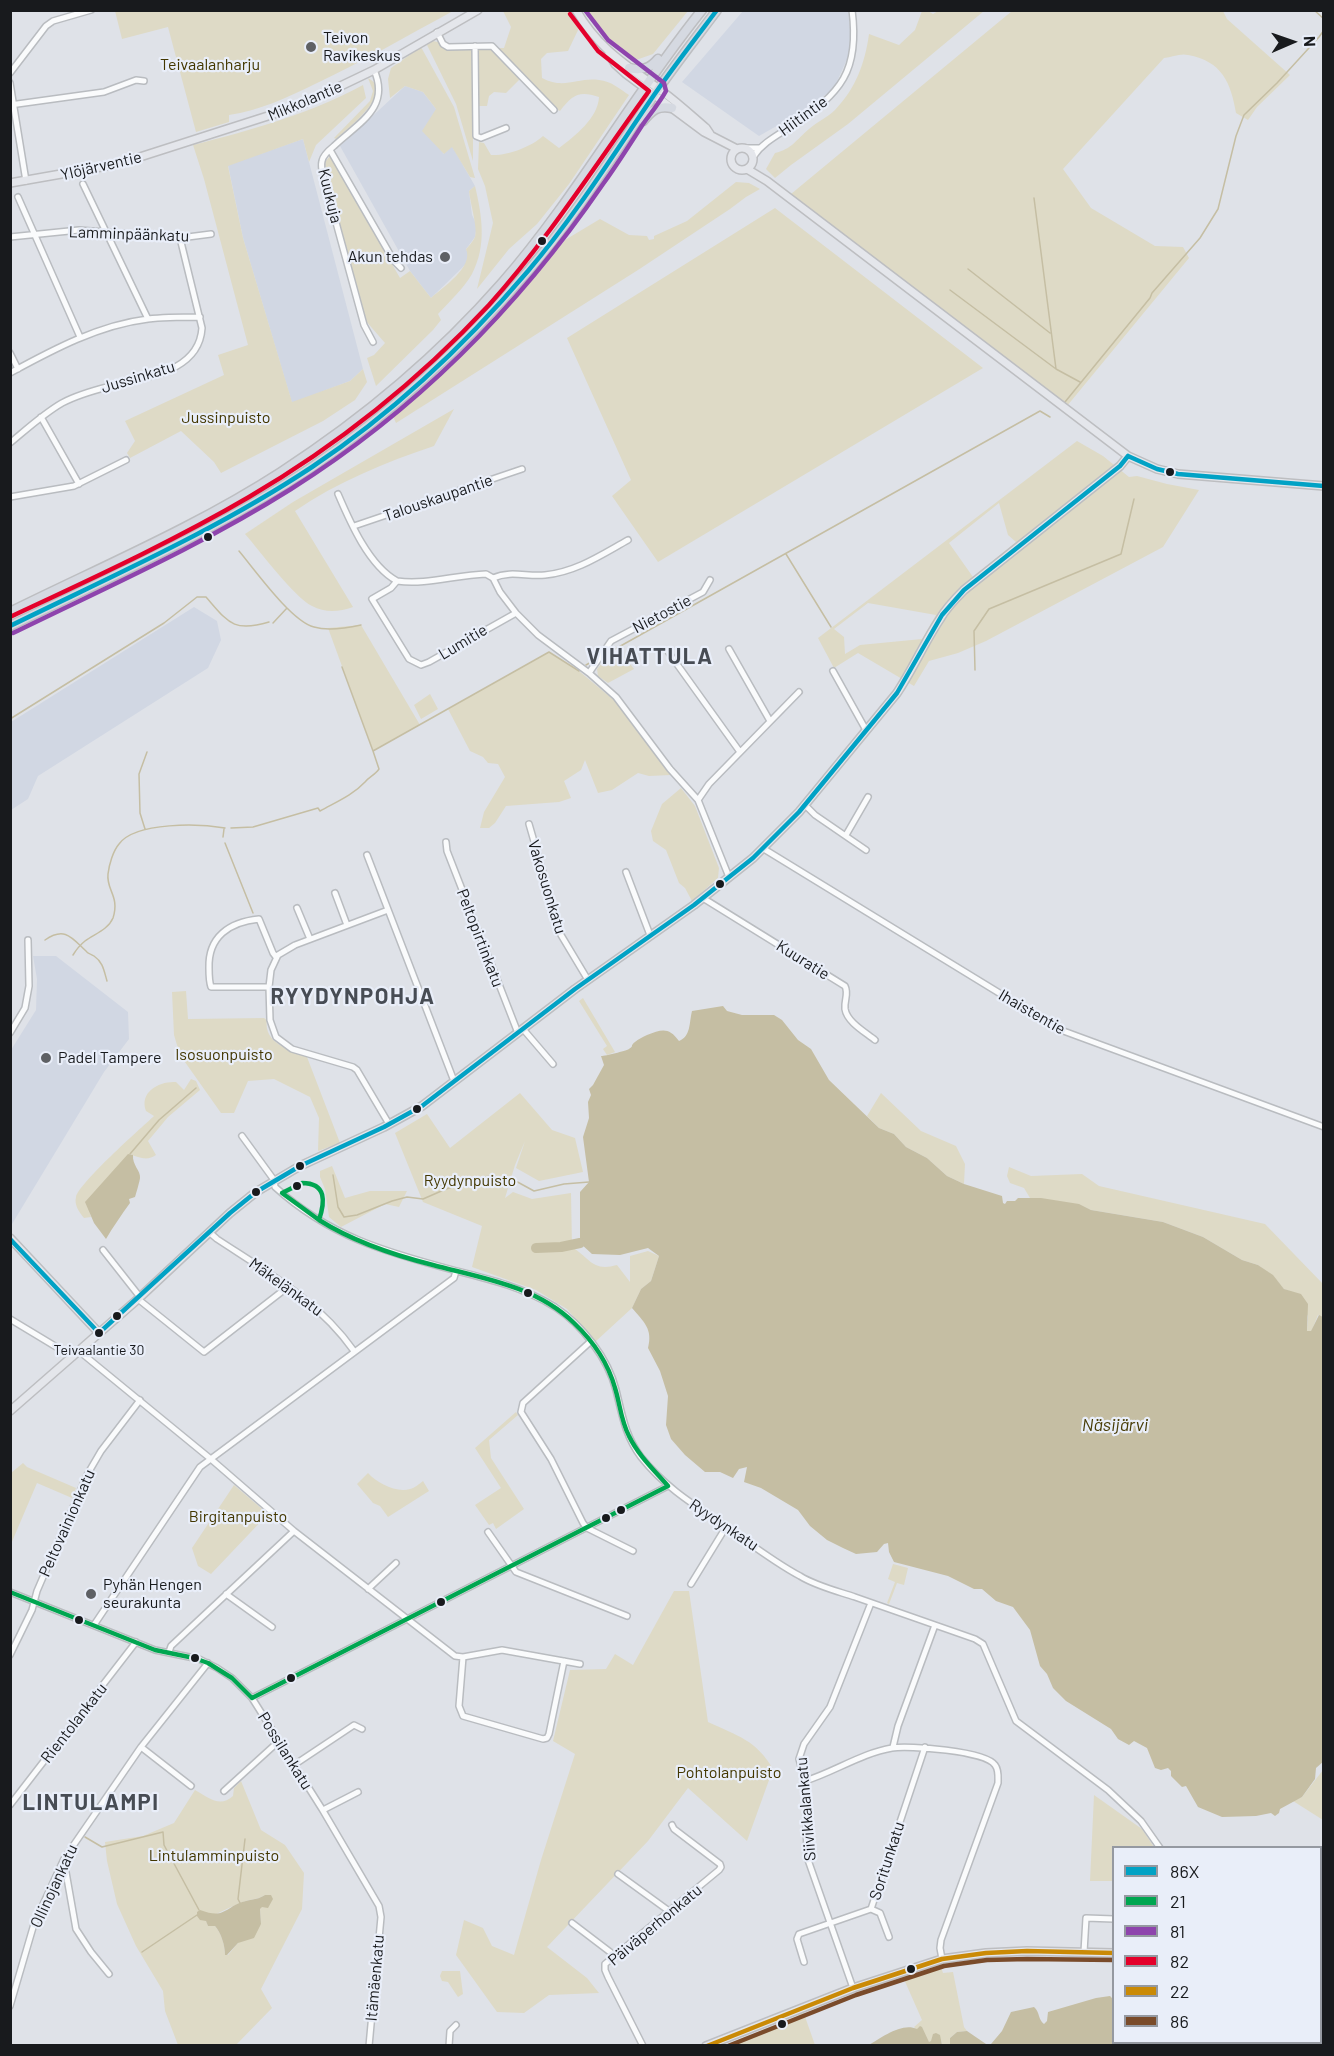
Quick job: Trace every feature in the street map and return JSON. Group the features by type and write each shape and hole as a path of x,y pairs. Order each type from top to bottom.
{"highway":[{"path":"10,612 181,528 236,498 332,437 385,396 453,335 536,242 584,178 646,84 702,10"},
{"path":"10,626 232,515 304,472 394,405 461,344 547,248 717,10"},
{"path":"629,68 641,70 652,65 668,46 680,38"},
{"path":"617,150 624,146 653,109 660,106 672,108"}],"main road":[{"name":"Mikkolantie","path":"189,141 299,106 374,70 436,32 478,10"},
{"path":"576,10 615,64 706,128 710,134"},
{"path":"608,52 646,84"},
{"path":"657,92 672,108 704,132 737,148 746,148 755,172"},
{"name":"Ylöjärventie","path":"10,183 118,164 189,141"},
{"path":"724,143 731,155 734,167 755,172 1128,456 1157,470 1178,474 1323,486"},
{"path":"731,155 737,148"},
{"path":"747,169 752,160"},
{"path":"10,1411 139,1298 230,1213 274,1180 422,1106 588,980 703,898 764,849 805,805 897,693 933,629 950,605 964,590 1120,466 1128,456"},
{"path":"10,1238 99,1333"},
{"path":"706,2046 719,2043 854,1988 942,1959 1005,1951 1112,1953"}],"street":[{"path":"10,73 46,26 53,21 91,10"},
{"name":"Hiitintie","path":"752,160 759,148 828,100 837,90 846,74 855,48 852,10"},
{"path":"436,32 443,44 448,47 492,46 554,110"},
{"path":"475,46 476,135 481,138 506,128"},
{"name":"Kuukuja","path":"373,342 364,325 323,175 322,160 377,103 380,94 374,70"},
{"path":"12,105 104,92 136,80 144,81"},
{"path":"10,84 26,181"},
{"path":"746,148 759,148"},
{"path":"330,150 400,268"},
{"path":"83,183 148,319"},
{"path":"18,197 80,337"},
{"name":"Lamminpäänkatu","path":"10,237 79,230 180,238 211,234"},
{"name":"Jussinkatu","path":"10,443 41,417 63,403 81,395 157,375 182,364 192,355 200,340 202,328 180,238"},
{"path":"10,373 80,337 148,319 200,317"},
{"path":"10,353 18,369"},
{"path":"41,417 79,484"},
{"path":"10,497 79,484 126,460"},
{"name":"Talouskaupantie","path":"354,526 522,469"},
{"path":"338,494 372,558 387,576 412,583 486,574 493,578 500,592 516,613 538,635 589,673 616,697 670,769 698,800 729,877"},
{"path":"493,578 510,573 543,576 579,567 628,540"},
{"name":"Lumitie","path":"397,580 391,588 372,599 409,659 422,665 516,613"},
{"name":"Nietostie","path":"589,673 611,641 703,592 710,580"},
{"path":"729,649 770,721"},
{"path":"669,653 740,752"},
{"path":"833,671 866,730"},
{"path":"698,800 709,784 799,692"},
{"path":"846,835 868,797"},
{"path":"805,805 825,822 866,850"},
{"name":"Vakosuonkatu","path":"529,824 561,935 588,980"},
{"name":"Peltopirtinkatu","path":"446,842 447,851 520,1031 553,1064"},
{"name":"Ihaistentie","path":"764,849 1058,1029 1323,1127"},
{"path":"367,855 454,1081"},
{"path":"626,872 650,935"},
{"path":"335,893 347,925"},
{"name":"Kuuratie","path":"703,898 845,986 848,990 845,1008 848,1017 875,1040"},
{"path":"297,908 310,939"},
{"path":"388,910 310,939 276,957 271,970 269,987 270,1020 276,1037 292,1049 357,1070 389,1124"},
{"path":"269,987 211,987 210,951 216,939 231,926 258,919 276,957"},
{"path":"10,1033 25,1008 29,976 28,940"},
{"name":"Ryydynkatu","path":"242,1136 274,1180 275,1187 307,1213 339,1233 381,1250 497,1281 539,1298 566,1315 605,1363 612,1378 629,1437 642,1457 668,1486 800,1577 975,1639 983,1644 1016,1721 1108,1790 1141,1821 1159,1846"},
{"name":"Mäkelänkatu","path":"209,1232 289,1286 324,1314 354,1351"},
{"path":"103,1250 139,1298 204,1352 289,1286"},
{"path":"94,1625 200,1467 454,1278 456,1271"},
{"path":"10,1320 73,1357"},
{"path":"590,1342 522,1403 521,1408 554,1465 583,1523 633,1551"},
{"path":"79,1351 212,1460 294,1531 456,1656 463,1658 502,1650 580,1664"},
{"name":"Peltovainionkatu","path":"10,1655 32,1610 33,1601 87,1475 101,1451 140,1400"},
{"path":"252,1698 668,1486"},
{"path":"691,1584 726,1527"},
{"path":"169,1652 171,1646 294,1531"},
{"path":"488,1532 518,1573 627,1616"},
{"path":"368,1589 396,1563"},
{"name":"Possilankatu","path":"10,1592 155,1650 208,1663 232,1678 252,1698 323,1810 380,1910"},
{"path":"226,1594 272,1627"},
{"name":"Siivikkalankatu","path":"854,1988 807,1857 805,1781 800,1766 800,1752 830,1707 871,1603"},
{"path":"893,1747 898,1726 935,1625"},
{"name":"Rientolankatu","path":"10,1805 136,1642"},
{"path":"463,1658 459,1706 463,1716 543,1739 549,1734 564,1661"},
{"name":"Ollinojankatu","path":"10,2006 34,1924 64,1859 141,1747 208,1663"},
{"path":"294,1765 354,1725 362,1729"},
{"path":"224,1791 279,1741"},
{"path":"141,1747 191,1786"},
{"path":"805,1781 893,1747 925,1747 955,1751 990,1760 995,1765 998,1783 941,1940 942,1959"},
{"name":"Soritunkatu","path":"804,1962 798,1937 871,1909 925,1747"},
{"path":"323,1810 358,1792"},
{"name":"Päiväperhonkatu","path":"643,2046 605,1970 605,1964 721,1867 674,1830 672,1825"},
{"path":"64,1859 76,1929 109,1974"},
{"path":"618,1874 669,1911"},
{"path":"871,1909 880,1913 889,1937"},
{"name":"Itämäenkatu","path":"369,2046 380,1910"},
{"path":"1084,1952 1086,1918 1112,1919"},
{"path":"572,1923 614,1955"},
{"path":"1322,1954 1323,1943"},
{"path":"449,2046 450,2031 456,2025"}],"shaded area":[{"path":"743,11 848,11 851,37 848,57 835,86 796,115 759,136 682,82"},
{"path":"405,86 423,92 436,109 443,154 452,146 475,186 469,191 472,215 477,225 475,237 466,249 469,255 466,264 431,298 410,271 340,146"},
{"path":"303,139 363,369 350,381 292,403 243,238 228,165"},
{"path":"194,607 217,621 221,640 208,668 38,776 28,799 11,810 11,722"},
{"path":"33,956 56,956 128,1012 129,1039 104,1072 12,1224 10,1222 11,1050 36,1010 37,979"}],"green space":[{"name":"Teivon Ravikeskus","path":"115,10 453,11 305,89 262,107 229,115 229,122 196,132 168,27 122,39"},
{"path":"589,10 688,11 653,54 636,60 602,33 586,14"},
{"path":"503,11 568,11 579,28 568,51 547,53 541,59 542,78 557,83 603,81 629,95 569,184 537,224 509,249 477,289 493,223 485,186 478,169 479,142 484,143 491,155 518,150 543,136 559,148 590,119 598,105 599,97 586,94 576,95 560,111 552,107 497,48 504,48 511,27"},
{"path":"922,11 933,14 938,11 984,11 848,124 775,178 766,169 775,153 790,147 812,126 832,113 849,93 862,65 869,34 899,45 915,30"},
{"path":"1012,11 1223,11 1227,19 1290,75 1257,107 1248,120 1236,113 1228,83 1217,68 1209,62 1185,55 1164,58 1063,169 1091,208 1155,246 1183,247 1189,258 1067,406 791,194"},
{"path":"433,41 438,42 446,50 473,50 473,161 456,104 427,45"},
{"path":"421,47 454,107 475,178 470,177 452,147 444,154 422,131 436,109 423,92 405,86 390,98 388,79 391,68"},
{"path":"493,49 521,78 506,93 494,92 489,96 487,106 477,106 476,50"},
{"path":"368,78 375,84 376,92 373,101 358,119 336,139 334,138 370,101 373,91"},
{"name":"Jussinpuisto","path":"363,85 366,98 316,145 309,162 303,139 228,166 243,238 292,402 350,381 363,369 367,382 355,400 323,421 221,473 214,462 181,431 130,458 127,453 135,441 125,421 224,375 218,355 248,345 193,145 301,113"},
{"path":"330,156 400,278 410,271 431,298 462,270 466,263 466,249 476,233 469,191 475,186 482,230 480,252 472,274 461,290 438,314 441,320 433,330 376,386 367,358 374,355 385,343 365,320 327,181 325,162"},
{"path":"736,182 749,183 760,189 638,270 396,423 392,414 460,355 515,300 565,240 600,219 629,235 647,236 649,240 654,239 654,236 687,221"},
{"path":"775,208 983,368 658,562 612,496 631,480 567,338"},
{"path":"454,409 434,446 362,474 295,511 353,607 327,611 312,606 287,584 245,534 293,502"},
{"path":"1077,441 1103,456 1129,477 1137,476 1199,490 1163,547 986,641 958,653 929,661 914,686 858,653 834,668 818,638","holes":["999,503 1008,535 1016,542 973,577 949,543","868,603 936,615 922,639 860,645 845,654 844,637 834,629"]},
{"path":"361,625 420,725 373,751 328,628"},
{"path":"618,651 634,669 608,683 598,676 597,669 608,656"},
{"path":"549,652 579,671 615,701 671,775 649,776 638,773 612,790 598,793 585,760 581,770 564,781 571,798 559,802 506,806 495,823 489,828 480,828 484,812 505,777 498,764 488,763 483,757 470,751 448,709"},
{"path":"430,694 438,709 421,719 414,705"},
{"path":"681,788 695,806 719,868 718,878 692,901 685,888 679,883 666,850 653,841 651,831 662,804"},
{"name":"Isosuonpuisto","path":"186,991 188,1019 264,1018 267,1020 267,1028 273,1040 307,1057 340,1143 318,1151 319,1118 310,1097 274,1079 248,1081 234,1113 221,1113 180,1055 174,1035 172,992"},
{"path":"583,998 615,1052 607,1055 603,1049 607,1046 579,1001"},
{"path":"191,1079 196,1081 200,1090 168,1117 148,1141 156,1155 143,1158 130,1154 103,1183 89,1210 91,1217 84,1218 76,1206 76,1197 98,1168 154,1116 146,1111 145,1098 148,1093 163,1083 170,1082 176,1082 184,1090"},
{"name":"Ryydynpuisto","path":"520,1093 552,1130 575,1138 583,1172 539,1181 516,1168 525,1141 505,1198 513,1192 532,1199 571,1193 572,1247 592,1263 602,1267 617,1265 630,1282 630,1256 648,1251 659,1256 651,1281 641,1289 632,1308 595,1342 567,1309 536,1290 472,1267 482,1226 423,1202 395,1133 427,1114 450,1148"},
{"path":"881,1093 921,1131 956,1146 965,1164 964,1184 947,1176 927,1158 906,1147 894,1134 879,1128 867,1116"},
{"path":"332,1166 345,1198 370,1191 407,1191 399,1207 385,1204 341,1227 329,1217 325,1189 320,1177 320,1171"},
{"path":"1009,1167 1031,1176 1082,1174 1099,1186 1265,1224 1323,1284 1323,1317 1318,1315 1311,1332 1307,1331 1308,1316 1294,1293 1284,1289 1273,1276 1258,1265 1242,1260 1203,1237 1163,1222 1091,1210 1080,1205 1030,1198 1024,1188 1010,1183 1007,1176"},
{"path":"516,1412 518,1415 489,1440 491,1458 524,1509 496,1529 493,1523 489,1525 475,1505 501,1488 475,1448"},
{"path":"23,1463 27,1467 76,1488 72,1498 37,1483 11,1544 11,1473"},
{"path":"368,1473 382,1484 399,1490 412,1488 423,1481 429,1491 388,1517 357,1484"},
{"name":"Birgitanpuisto","path":"234,1485 268,1514 211,1574 198,1566 192,1548"},
{"path":"893,1564 908,1568 904,1585 897,1583 889,1604 887,1603 895,1582 888,1579"},
{"name":"Pohtolanpuisto","path":"674,1591 689,1591 708,1722 753,1745 773,1769 747,1841 688,1788 648,1841 547,1947 587,1978 599,1993 549,1995 524,2013 497,2012 456,1955 464,1920 483,1928 492,1946 514,1955 575,1754 553,1741 570,1670 606,1669 615,1654 633,1665"},
{"path":"1323,1770 1323,1820 1293,1801 1302,1797"},
{"name":"Lintulamminpuisto","path":"241,1781 261,1830 285,1845 304,1873 302,1909 261,1989 272,2008 236,2045 178,2045 165,2011 163,1991 136,1946 117,1904 105,1842 143,1836 174,1823 195,1790 210,1799 224,1801 233,1796 234,1788","holes":["265,1895 260,1909 261,1924 238,1943 228,1955 225,1955 219,1932 215,1926 208,1926 206,1920 237,1904"]},
{"path":"1094,1795 1142,1829 1153,1846 1112,1846 1112,1881 1090,1881"},
{"path":"941,1967 943,1973 953,1972 964,2027 967,2031 957,2032 950,2038 950,2045 942,2045 941,2040 929,2042 914,2027 922,2020 903,1977"},
{"path":"442,1971 460,1971 463,1994 458,1997 448,1982 442,1981 440,1976"},
{"path":"803,2011 815,2045 730,2046 756,2033 786,2023"}],"water":[{"name":"Näsijärvi","path":"723,1006 727,1011 742,1015 774,1015 782,1020 798,1040 811,1049 829,1080 879,1128 894,1134 906,1147 927,1158 947,1176 1002,1196 1005,1204 1007,1201 1015,1201 1018,1198 1041,1198 1079,1204 1091,1210 1163,1222 1203,1237 1242,1260 1258,1265 1273,1275 1284,1289 1301,1294 1308,1304 1307,1331 1311,1331 1319,1315 1323,1317 1324,1761 1316,1768 1315,1779 1302,1797 1280,1809 1275,1816 1271,1813 1222,1817 1198,1807 1186,1786 1182,1787 1171,1776 1168,1768 1161,1770 1155,1768 1147,1748 1134,1741 1129,1745 1118,1739 1111,1729 1066,1701 1053,1688 1047,1674 1040,1666 1030,1630 1013,1607 996,1601 982,1589 974,1589 948,1576 894,1562 888,1543 877,1552 856,1554 843,1548 827,1540 810,1526 798,1510 761,1488 744,1482 747,1467 739,1469 733,1478 720,1472 705,1472 671,1439 666,1425 668,1396 660,1371 648,1348 648,1331 644,1322 632,1308 641,1289 651,1281 659,1256 648,1248 620,1255 592,1254 580,1243 580,1192 589,1182 583,1137 589,1118 588,1102 591,1095 589,1089 604,1065 601,1056 629,1049 639,1039 665,1030 672,1033 679,1041 688,1032 692,1011"},
{"path":"128,1154 133,1155 140,1175 139,1184 135,1197 129,1199 130,1203 106,1239 94,1223 85,1202"},
{"path":"271,1895 273,1899 268,1908 260,1909 261,1924 254,1938 238,1943 225,1955 222,1939 217,1929 215,1926 208,1926 206,1921 200,1920 197,1912 200,1910 220,1913 239,1903"},
{"path":"1110,1996 1112,1998 1112,2044 1274,2045 950,2045 950,2038 957,2032 967,2031 986,2044 991,2044 1002,2031 1011,2012 1034,2007 1044,2024 1047,2021 1048,2012"},
{"path":"920,2026 929,2042 933,2034 940,2035 942,2045 869,2045 898,2029 911,2027 917,2029"}],"waterway":[{"path":"1314,10 1324,19"},
{"path":"1065,402 1152,293 1200,238 1218,209 1236,136 1244,115 1277,83 1324,30"},
{"path":"1034,198 1056,369"},
{"path":"968,269 1050,333"},
{"path":"950,290 1056,369 1080,382"},
{"path":"608,653 1040,411 1050,417"},
{"path":"975,670 974,631 989,609 1121,554 1134,499"},
{"path":"239,551 284,605 305,623 325,629 361,625"},
{"path":"786,554 831,627"},
{"path":"10,719 164,623 197,597 206,597 226,619 239,626 269,622"},
{"path":"273,623 287,608"},
{"path":"231,828 253,827 318,808 320,811 355,791 376,773 379,769 373,751 549,652 579,671"},
{"path":"586,665 593,661"},
{"path":"342,667 373,751"},
{"path":"145,829 140,813 139,774 147,752"},
{"path":"73,955 83,943 104,929 113,918 115,904 108,880 109,870 115,850 127,837 139,831 169,826 225,828"},
{"path":"223,837 224,829"},
{"path":"225,843 253,913"},
{"path":"45,940 58,934 68,935 99,961 107,981"},
{"path":"130,1154 159,1120 196,1088"},
{"path":"333,1175 338,1207 344,1217 357,1215 407,1197 423,1199 446,1189 489,1176 512,1179 534,1191 564,1184 589,1182"},
{"path":"536,1248 561,1247 580,1243"},
{"path":"85,1837 102,1847 163,1832 164,1845 199,1910"},
{"path":"240,1903 238,1899 245,1839"},
{"path":"142,1952 197,1915"}],"transit line":[{"name":"81","path":"13,633 189,547 291,489 337,458 422,390 501,313 571,229 666,91 664,83 608,40 585,10"},
{"name":"86X","path":"10,626 202,532 276,490 342,446 399,401 479,325 528,271 562,229 662,84 717,10"},
{"name":"82","path":"10,617 161,545 220,514 282,477 376,410 462,333 489,305 552,227 649,91 598,51 570,14"},
{"name":"86X","path":"1128,456 1157,469 1178,474 1324,486"},
{"name":"86X","path":"99,1333 256,1192 300,1166 384,1127 422,1106 575,989 694,905 753,858 799,812 897,693 942,615 964,590 1120,466 1128,456"},
{"name":"21","path":"302,1183 316,1186 320,1190 323,1200 319,1220 282,1193 302,1183"},
{"name":"21","path":"319,1220 374,1247 508,1285 543,1300 559,1310 581,1330 599,1353 612,1379 629,1436 642,1456 668,1486"},
{"name":"86X","path":"10,1239 99,1333"},
{"name":"21","path":"252,1698 668,1486"},
{"name":"21","path":"10,1592 155,1650 208,1663 232,1678 252,1698"},
{"name":"22","path":"707,2046 853,1988 942,1959 986,1953 1027,1951 1112,1953"},
{"name":"86","path":"728,2046 856,1995 944,1966 987,1960 1112,1960"}],"place":[{"name":"Teivon Ravikeskus","path":"311,47"},
{"name":"Akun tehdas","path":"445,257"},
{"name":"Padel Tampere","path":"46,1058"},
{"name":"Teivaalantie 30","path":"99,1333"},
{"name":"Pyhän Hengen seurakunta","path":"91,1594"}],"district":[{"name":"VIHATTULA","path":"650,657"},
{"name":"RYYDYNPOHJA","path":"353,997"},
{"name":"LINTULAMPI","path":"91,1803"}],"park label":[{"name":"Teivaalanharju","path":"210,65"}]}
